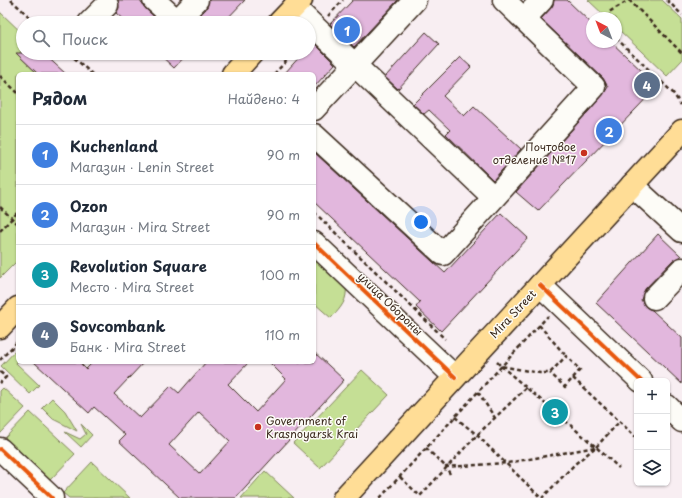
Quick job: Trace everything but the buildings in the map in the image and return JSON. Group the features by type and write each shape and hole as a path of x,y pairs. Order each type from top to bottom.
{"main road":[{"path":"286,16 297,3"},
{"path":"234,72 245,60"},
{"name":"Mira Street","path":"344,498 682,131"},
{"path":"0,327 16,310"}],"street":[{"path":"154,0 172,16"},
{"path":"182,16 197,0"},
{"path":"316,107 415,0"},
{"path":"316,137 443,254 594,87 504,0"},
{"path":"524,19 542,0"},
{"path":"297,3 309,16"},
{"path":"96,16 107,5"},
{"path":"316,23 355,65 493,197"},
{"path":"632,185 682,231"},
{"name":"улица Обороны","path":"316,245 455,377"},
{"path":"654,298 682,269"},
{"path":"540,285 637,378"},
{"path":"670,409 682,421"},
{"path":"0,449 52,498"}],"path":[{"path":"11,0 28,16"},
{"path":"609,12 629,0 682,53"},
{"path":"666,0 682,15"},
{"path":"622,44 673,93 681,105"},
{"path":"77,60 90,72"},
{"path":"276,72 287,60"},
{"path":"0,76 16,91"},
{"path":"0,207 16,222"},
{"path":"0,231 16,214"},
{"path":"316,214 445,339"},
{"path":"380,498 559,303"},
{"path":"539,325 580,370 565,386 550,373"},
{"path":"0,360 16,342"},
{"path":"502,366 540,374 550,373 566,356"},
{"path":"497,362 619,468"},
{"path":"0,372 6,377 0,383"},
{"path":"573,378 634,435"},
{"path":"400,477 420,496 477,435 527,387"},
{"path":"478,392 495,418"},
{"path":"455,417 507,463 541,498 576,463 596,447 620,421"},
{"path":"446,467 507,463 596,447"},
{"path":"426,448 446,467 450,474"}],"green space":[{"path":"588,0 662,0 682,19 682,60 667,76 622,33 622,12 601,12"},
{"path":"0,12 16,27 16,60 23,60 36,72 16,72 16,262 0,278"},
{"path":"316,257 346,285 345,299 338,311 331,318 316,305"},
{"path":"16,350 16,364 39,385 30,394 1,366"},
{"path":"362,370 389,395 320,468 293,443"},
{"path":"3,388 25,408 0,434 0,391"},
{"path":"52,398 65,411 77,431 53,419 42,408"},
{"path":"30,412 75,454 50,480 5,438"},
{"path":"81,424 92,435 81,447 65,432 80,439 86,434"},
{"path":"92,462 130,498 69,498 63,493"},
{"path":"265,471 294,498 241,498"}],"cycle path":[{"path":"316,245 455,377"},
{"path":"540,285 638,378"},
{"path":"0,449 52,498"}],"place":[{"name":"Kuchenland","path":"347,30"},
{"name":"Sovcombank","path":"647,85"},
{"name":"Ozon","path":"609,131"},
{"name":"Почтовое отделение №17","path":"584,153"},
{"name":"Revolution Square","path":"555,412"},
{"name":"Government of Krasnoyarsk Krai","path":"258,427"}]}
